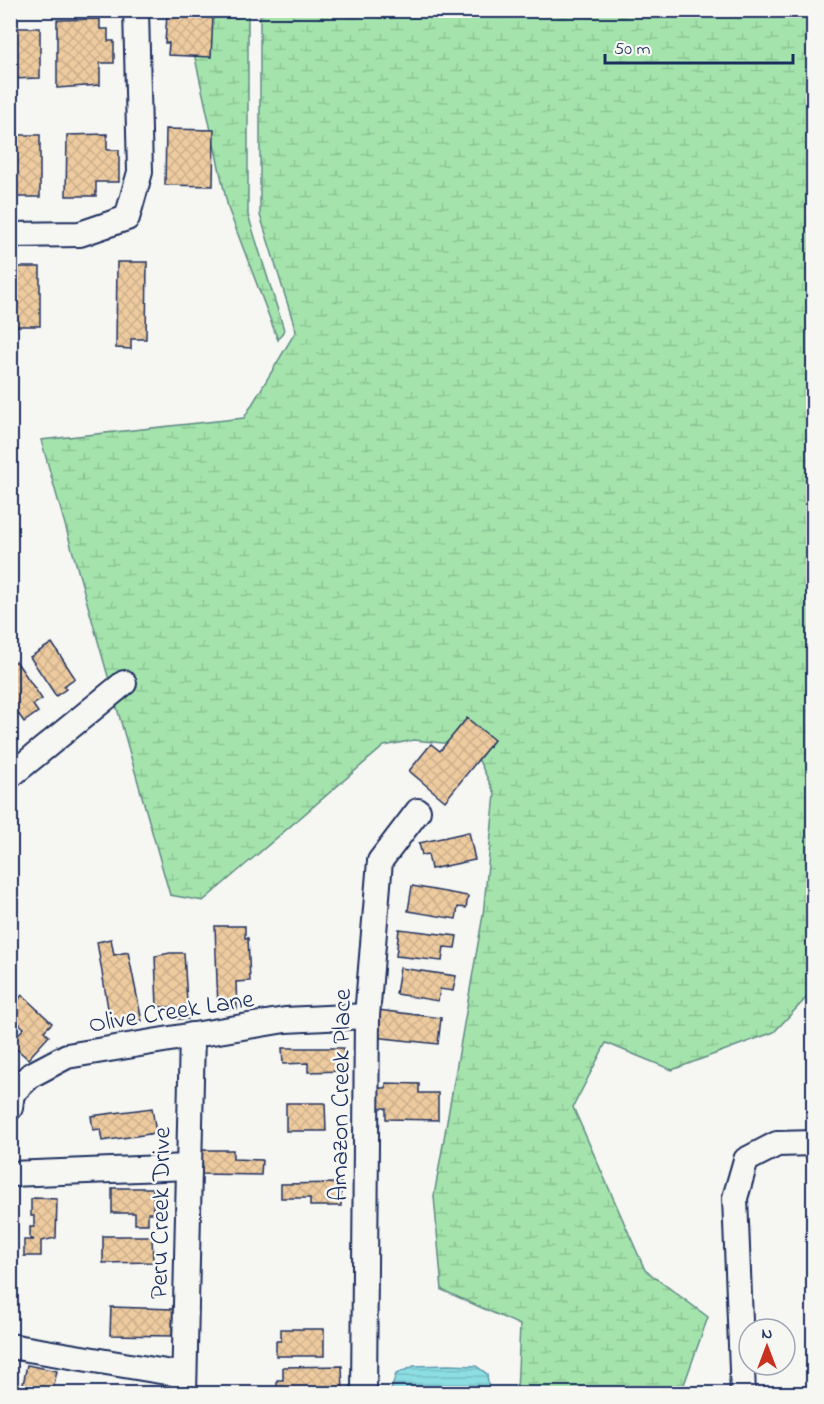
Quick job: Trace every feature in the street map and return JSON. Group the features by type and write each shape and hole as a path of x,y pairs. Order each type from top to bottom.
{"street":[{"path":"10,235 80,234 127,218 140,172 136,10"},
{"path":"10,776 124,683"},
{"name":"Amazon Creek Place","path":"364,1394 367,1016 380,861 418,811"},
{"name":"Olive Creek Lane","path":"10,1108 12,1094 31,1075 67,1056 285,1020 367,1016"},
{"name":"Peru Creek Drive","path":"184,1384 192,1035"},
{"path":"743,1394 735,1198 746,1160 777,1144 813,1143"},
{"path":"10,1174 189,1167"},
{"path":"10,1346 184,1384"}],"green space":[{"path":"192,11 248,11 248,215 284,330 278,340 228,208 190,35"},
{"path":"260,11 813,11 813,991 774,1032 672,1070 606,1043 573,1107 645,1270 708,1317 681,1393 517,1393 520,1325 442,1290 434,1196 483,915 495,794 472,746 414,740 384,746 203,901 170,895 41,440 244,418 296,331 260,215"}],"water":[{"path":"414,1366 476,1366 487,1374 489,1393 390,1393 396,1374"}],"building":[{"path":"167,14 213,16 211,57 168,55 169,43 165,43"},
{"path":"100,19 100,29 108,29 108,41 114,41 114,63 100,63 100,85 57,88 57,20"},
{"path":"10,28 40,28 40,78 10,79"},
{"path":"166,129 214,130 213,186 165,185"},
{"path":"107,134 107,150 119,150 119,182 96,182 96,196 66,196 67,135"},
{"path":"10,135 40,135 40,197 10,197"},
{"path":"117,262 147,262 146,339 131,339 131,349 116,348"},
{"path":"10,267 40,267 40,326 10,326"},
{"path":"52,643 75,678 56,696 30,657"},
{"path":"16,661 42,699 33,705 38,712 24,722 10,702 10,664"},
{"path":"467,718 494,740 445,801 409,771 431,744 440,751"},
{"path":"469,832 475,860 431,869 428,854 422,855 419,843"},
{"path":"412,886 468,896 466,908 458,907 456,919 408,911"},
{"path":"215,926 245,926 245,938 248,938 250,981 236,982 237,1009 218,1009"},
{"path":"399,929 457,936 455,948 444,947 442,961 396,956"},
{"path":"111,939 114,955 128,952 142,1021 111,1026 97,942"},
{"path":"184,953 188,1019 173,1019 172,1007 157,1007 155,956"},
{"path":"400,968 456,976 453,991 440,989 438,1001 396,994"},
{"path":"10,994 18,1000 22,995 52,1023 44,1031 49,1036 28,1059 10,1043 24,1028 10,1016"},
{"path":"378,1010 441,1018 438,1044 374,1037"},
{"path":"282,1048 343,1048 344,1071 308,1072 308,1063 283,1064"},
{"path":"386,1083 419,1084 419,1093 438,1093 438,1120 386,1119 386,1108 370,1108 370,1088 386,1088"},
{"path":"286,1103 325,1103 326,1131 286,1131"},
{"path":"152,1108 156,1133 102,1141 100,1129 93,1130 91,1116"},
{"path":"201,1150 233,1150 233,1159 262,1160 261,1175 201,1174"},
{"path":"341,1183 341,1206 310,1206 310,1198 281,1198 281,1184"},
{"path":"112,1188 153,1188 153,1213 148,1213 148,1224 135,1224 135,1213 112,1213"},
{"path":"34,1198 57,1199 56,1238 41,1241 41,1256 24,1256 24,1240 34,1240 30,1238 30,1227 34,1227 31,1200"},
{"path":"103,1236 152,1236 153,1262 103,1263"},
{"path":"111,1307 173,1309 172,1336 110,1335"},
{"path":"281,1329 324,1329 324,1356 276,1356 276,1341 281,1341"},
{"path":"27,1365 57,1371 52,1394 21,1394"},
{"path":"342,1366 343,1393 277,1394 277,1380 283,1380 283,1367"}]}
